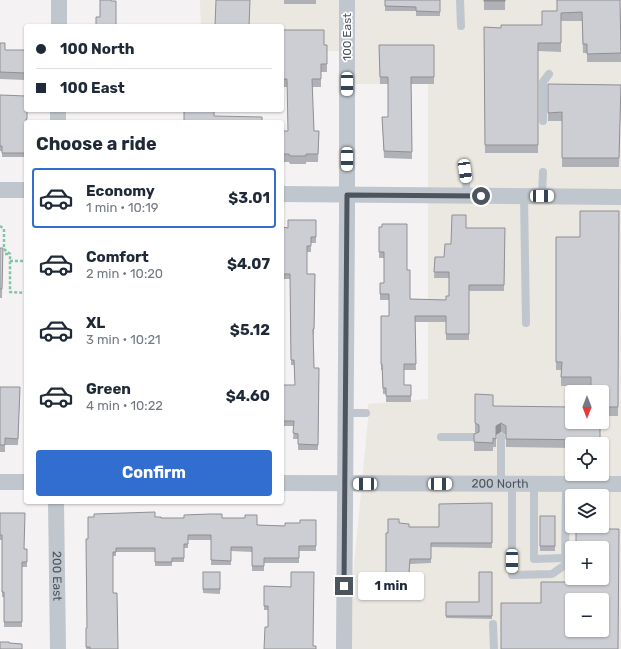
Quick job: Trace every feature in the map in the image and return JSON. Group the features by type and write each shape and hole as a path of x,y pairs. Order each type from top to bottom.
{"street":[{"path":"59,0 59,24"},
{"name":"100 East","path":"344,649 347,0"},
{"path":"0,190 24,190"},
{"path":"284,194 621,197"},
{"name":"200 North","path":"284,483 566,484 587,481"},
{"name":"200 North","path":"609,481 621,484"},
{"path":"0,482 24,482"},
{"name":"200 East","path":"56,504 58,649"}],"lane":[{"path":"460,0 461,26"},
{"path":"543,121 543,82 550,74"},
{"path":"465,171 467,195"},
{"path":"542,172 542,196"},
{"path":"524,196 526,323"},
{"path":"345,413 366,413"},
{"path":"441,437 474,436"},
{"path":"501,437 506,484 512,575 552,574 564,565 565,558 534,559 534,484"},
{"path":"565,541 566,484"},
{"path":"493,624 494,649"}],"path":[{"path":"0,226 4,229 4,249 10,254"},
{"path":"0,254 10,254"},
{"path":"10,254 10,292 24,293"},
{"path":"10,261 24,261"}],"shaded area":[{"path":"200,0 621,0 621,649 346,649 368,420 368,404 428,399 428,84 347,84 347,51 284,51 284,24 201,24"}],"building":[{"path":"100,0 116,1 116,24 96,24 96,17 100,17"},
{"path":"216,0 250,0 249,24 215,24"},
{"path":"385,0 440,0 440,12 416,11 416,7 385,6"},
{"path":"505,0 505,1 484,1"},
{"path":"557,0 620,0 621,53 587,54 587,44 583,44 582,12 561,13 561,43 538,43 538,145 485,145 484,27 501,28 501,25 542,25 542,11 557,11"},
{"path":"284,30 324,30 324,45 327,45 327,64 321,64 321,79 312,79 314,131 319,131 318,154 290,156 289,154 284,154 284,131 288,131 287,79 284,79"},
{"path":"0,43 5,43 5,50 24,50 24,73 0,72"},
{"path":"379,45 434,45 434,77 411,77 412,152 384,151 382,117 388,117 388,77 380,77"},
{"path":"548,84 621,85 619,158 562,158 562,112 548,113"},
{"path":"0,95 24,96 24,112 27,112 27,119 24,120 24,153 2,153 2,146 0,146"},
{"path":"184,112 214,112 214,116 262,117 262,120 184,120"},
{"path":"580,211 619,211 618,407 609,407 609,385 591,385 591,377 561,377 562,362 556,362 556,237 580,237"},
{"path":"452,215 466,215 466,228 505,228 504,285 469,285 469,334 446,334 446,316 415,316 416,364 404,364 404,385 411,385 411,396 386,396 386,388 383,388 381,364 381,316 389,316 389,294 380,294 380,283 384,283 384,252 379,252 379,227 382,227 382,224 407,224 407,270 410,270 410,299 446,300 446,296 449,296 449,272 434,272 435,257 444,257 445,244 451,244"},
{"path":"288,220 316,220 316,237 311,237 311,246 307,246 307,274 315,274 313,329 314,368 319,368 318,445 298,444 298,434 293,433 294,421 284,421 284,385 295,385 294,360 291,360 290,274 284,274 284,227 288,228"},
{"path":"0,248 3,248 2,289 0,289"},
{"path":"0,387 20,387 18,439 5,438 5,445 0,445"},
{"path":"475,394 493,395 493,406 565,407 565,429 600,429 600,437 565,437 565,440 506,439 506,426 501,423 496,426 496,439 493,438 493,443 474,442 474,434 479,432 479,425 475,423"},
{"path":"492,503 492,543 431,543 431,559 410,559 409,573 386,573 386,533 388,533 388,519 399,519 399,523 409,524 409,527 439,527 439,504"},
{"path":"155,512 155,517 161,518 184,518 184,515 222,514 222,518 245,518 245,515 257,515 257,525 285,526 285,523 300,523 300,520 316,520 316,546 299,546 299,558 264,558 264,566 252,566 252,547 231,547 231,561 211,560 211,535 188,535 188,544 184,544 184,558 172,558 172,562 155,562 155,548 116,548 116,552 113,552 113,593 117,593 118,649 90,649 90,647 86,647 86,539 88,539 88,517 94,517 94,514"},
{"path":"0,513 25,513 24,549 27,549 27,562 22,562 22,622 4,622"},
{"path":"540,516 555,516 555,546 540,546"},
{"path":"609,529 619,529 618,649 501,649 501,603 541,603 541,582 565,582 565,585 609,585 609,541 576,541 576,533 609,533"},
{"path":"203,572 220,572 220,589 203,589"},
{"path":"291,572 314,572 313,646 316,646 316,649 264,649 265,627 268,627 268,606 264,606 264,586 291,587"},
{"path":"479,572 492,572 492,616 446,616 446,602 479,602"},
{"path":"0,642 22,644 22,649 0,649"}],"route":[{"path":"344,586 347,195 481,196"}]}
